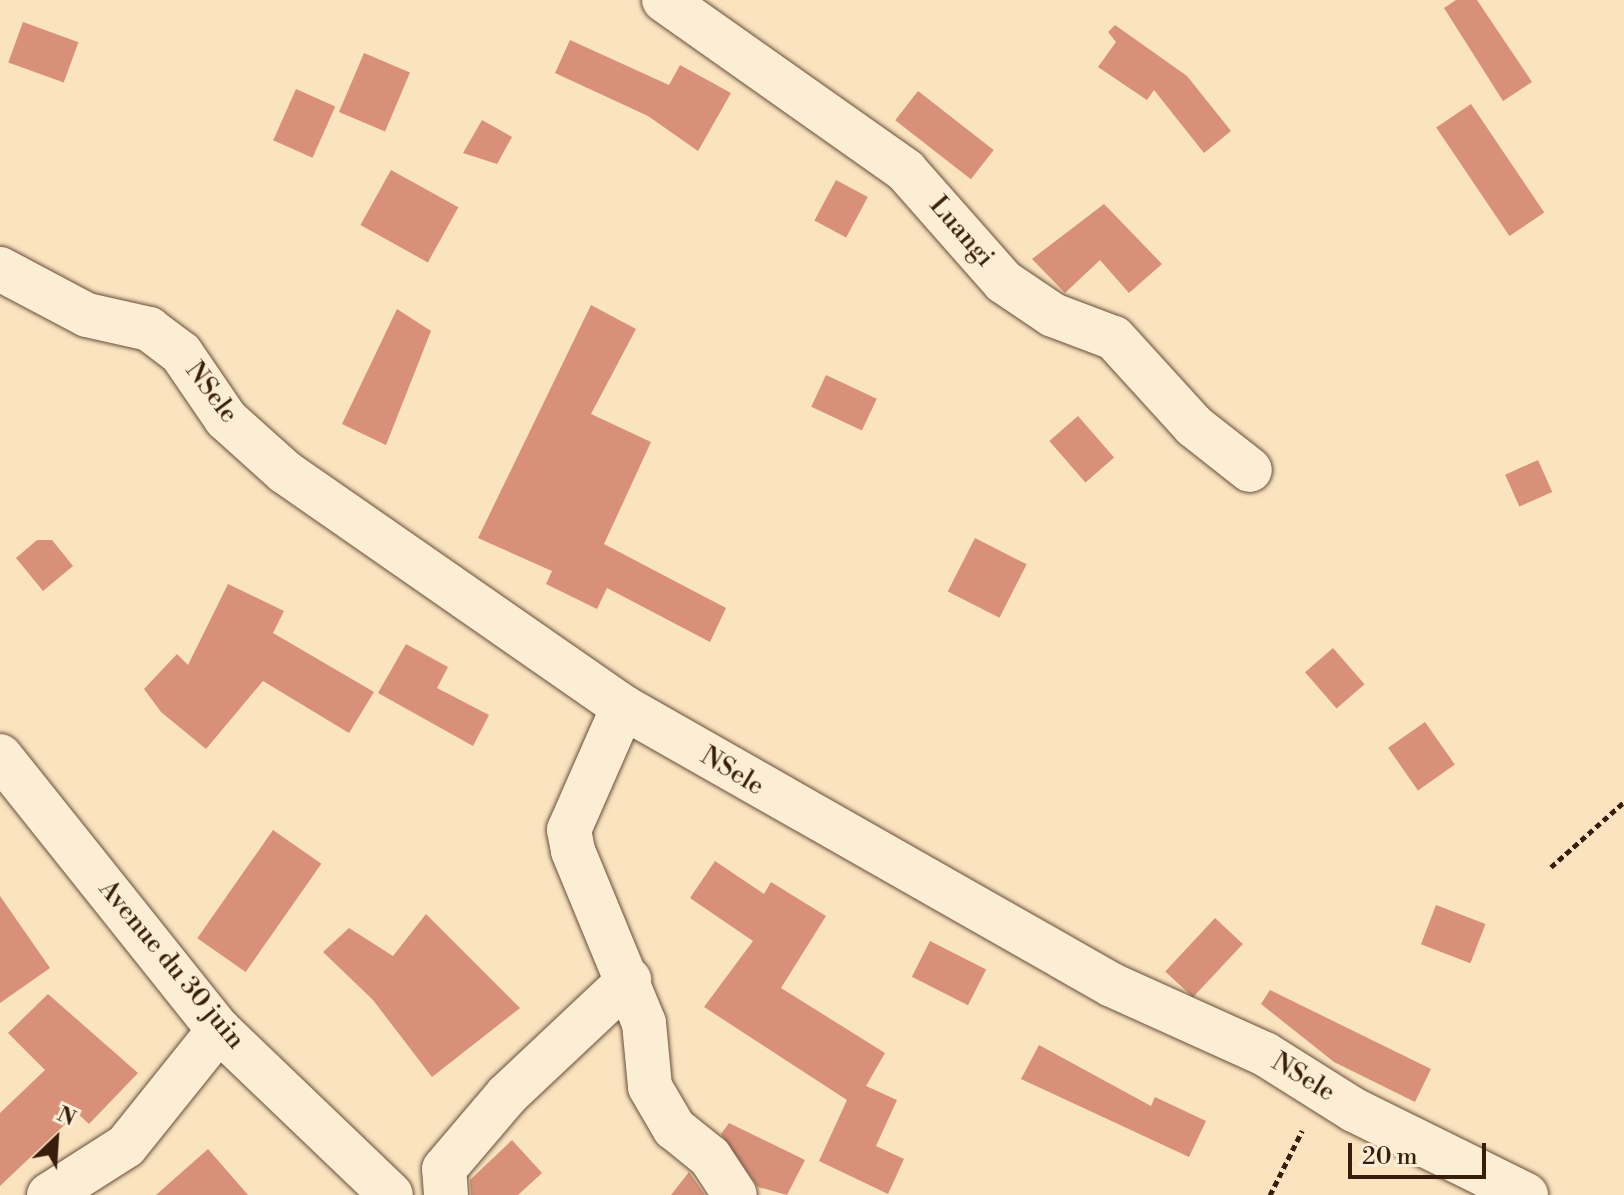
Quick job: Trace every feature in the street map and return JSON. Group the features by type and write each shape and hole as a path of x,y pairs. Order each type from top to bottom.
{"street":[{"name":"Luangi","path":"664,0 906,171 1004,282 1053,315 1114,338 1194,426 1250,470"},
{"name":"NSele","path":"0,269 87,315 149,329 181,353 226,419 285,472 623,707 1112,985 1323,1088 1526,1195"},
{"path":"623,707 569,830 644,1023 650,1087 674,1128 710,1157 735,1195"},
{"name":"Avenue du 30 juin","path":"0,756 219,1030 391,1195"},
{"path":"446,1195 444,1169 507,1095 629,980"},
{"path":"49,1195 126,1146 219,1030"}],"path":[{"path":"1551,867 1624,802"},
{"path":"1270,1195 1323,1088"}],"building":[{"path":"1456,0 1477,0 1532,82 1503,101 1444,8"},
{"path":"23,22 78,42 64,83 8,62"},
{"path":"1115,25 1187,76 1231,131 1204,153 1154,90 1147,100 1098,67 1116,42 1108,32"},
{"path":"570,40 669,85 680,65 731,93 698,151 648,116 555,73"},
{"path":"364,53 410,73 385,131 339,112"},
{"path":"296,89 335,106 313,158 273,140"},
{"path":"918,91 994,150 971,179 895,120"},
{"path":"1471,104 1544,213 1509,236 1436,127"},
{"path":"482,120 512,137 497,164 463,153"},
{"path":"391,170 458,207 428,262 360,225"},
{"path":"836,180 868,197 846,238 814,221"},
{"path":"1104,204 1162,264 1129,293 1100,260 1065,293 1032,259"},
{"path":"591,305 636,329 591,414 651,442 604,544 726,608 710,642 607,588 597,609 546,584 552,571 478,538"},
{"path":"397,309 431,331 386,445 342,424"},
{"path":"826,375 877,399 862,430 811,407"},
{"path":"1078,416 1114,458 1085,482 1049,441"},
{"path":"1538,460 1552,492 1519,507 1505,475"},
{"path":"975,538 1027,564 999,618 948,591"},
{"path":"37,540 52,540 73,566 43,591 16,558"},
{"path":"228,584 284,611 273,633 374,692 349,733 263,681 206,749 161,712 144,689 177,654 188,665"},
{"path":"406,644 448,667 437,688 489,715 473,746 378,693"},
{"path":"1333,648 1364,684 1337,709 1305,672"},
{"path":"1425,722 1455,765 1418,790 1388,748"},
{"path":"273,830 321,864 246,972 197,938"},
{"path":"715,861 764,894 771,882 826,916 781,988 885,1053 866,1086 897,1100 876,1146 904,1159 888,1194 819,1161 847,1100 704,1007 753,941 690,898"},
{"path":"0,896 50,968 0,1003"},
{"path":"1436,905 1485,924 1470,963 1421,944"},
{"path":"426,914 520,1008 432,1077 373,1000 323,952 349,928 393,956"},
{"path":"1215,918 1243,944 1193,997 1165,971"},
{"path":"930,941 986,970 968,1005 912,977"},
{"path":"1270,990 1431,1069 1415,1102 1334,1062 1261,1004"},
{"path":"48,994 138,1073 89,1124 77,1113 0,1186 0,1113 45,1070 8,1033"},
{"path":"1039,1045 1151,1106 1155,1097 1206,1121 1189,1157 1021,1079"},
{"path":"729,1123 805,1160 787,1195 758,1187 721,1134"},
{"path":"512,1140 542,1173 518,1195 471,1195 470,1180"},
{"path":"208,1149 248,1195 156,1195"},
{"path":"689,1172 705,1195 671,1195"}]}
